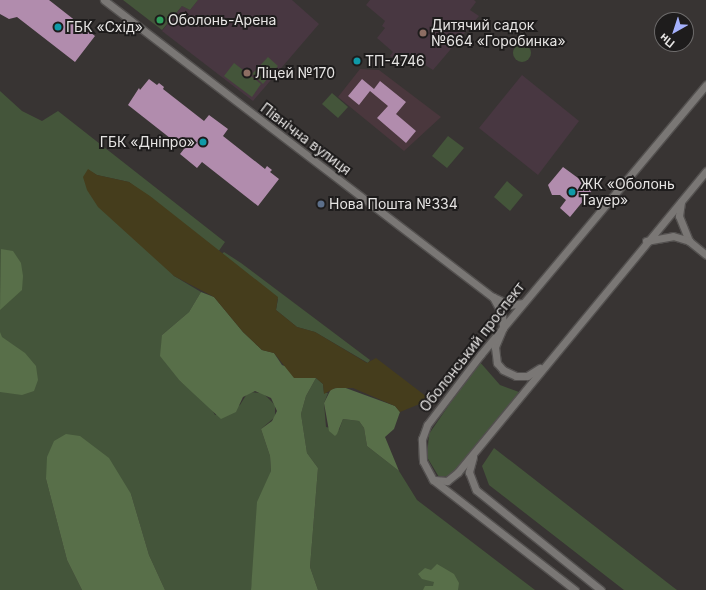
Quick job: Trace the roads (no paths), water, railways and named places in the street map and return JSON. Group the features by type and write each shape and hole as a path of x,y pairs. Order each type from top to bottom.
{"main road":[{"name":"Північна вулиця","path":"104,0 493,297 510,305 522,302"},
{"name":"Оболонський проспект","path":"433,480 421,455 424,433 442,404 522,302 706,85"},
{"path":"433,480 443,481 453,478 475,453 646,241 706,171"},
{"path":"683,199 678,216 689,241 706,255"},
{"path":"646,241 665,236 689,241"},
{"name":"Північна вулиця","path":"493,297 502,314 502,328"},
{"path":"502,328 495,347 497,363 503,370 516,376 527,376 547,363"},
{"path":"475,453 469,472 476,490 601,590"},
{"path":"433,480 575,590"}],"place":[{"name":"Оболонь-Арена","path":"160,20"},
{"name":"ГБК «Схід»","path":"58,27"},
{"name":"Дитячий садок №664 «Горобинка»","path":"423,33"},
{"name":"ТП-4746","path":"357,61"},
{"name":"Ліцей №170","path":"247,73"},
{"name":"ГБК «Дніпро»","path":"203,142"},
{"name":"ЖК «Оболонь Тауер»","path":"572,192"},
{"name":"Нова Пошта №334","path":"321,204"}]}
